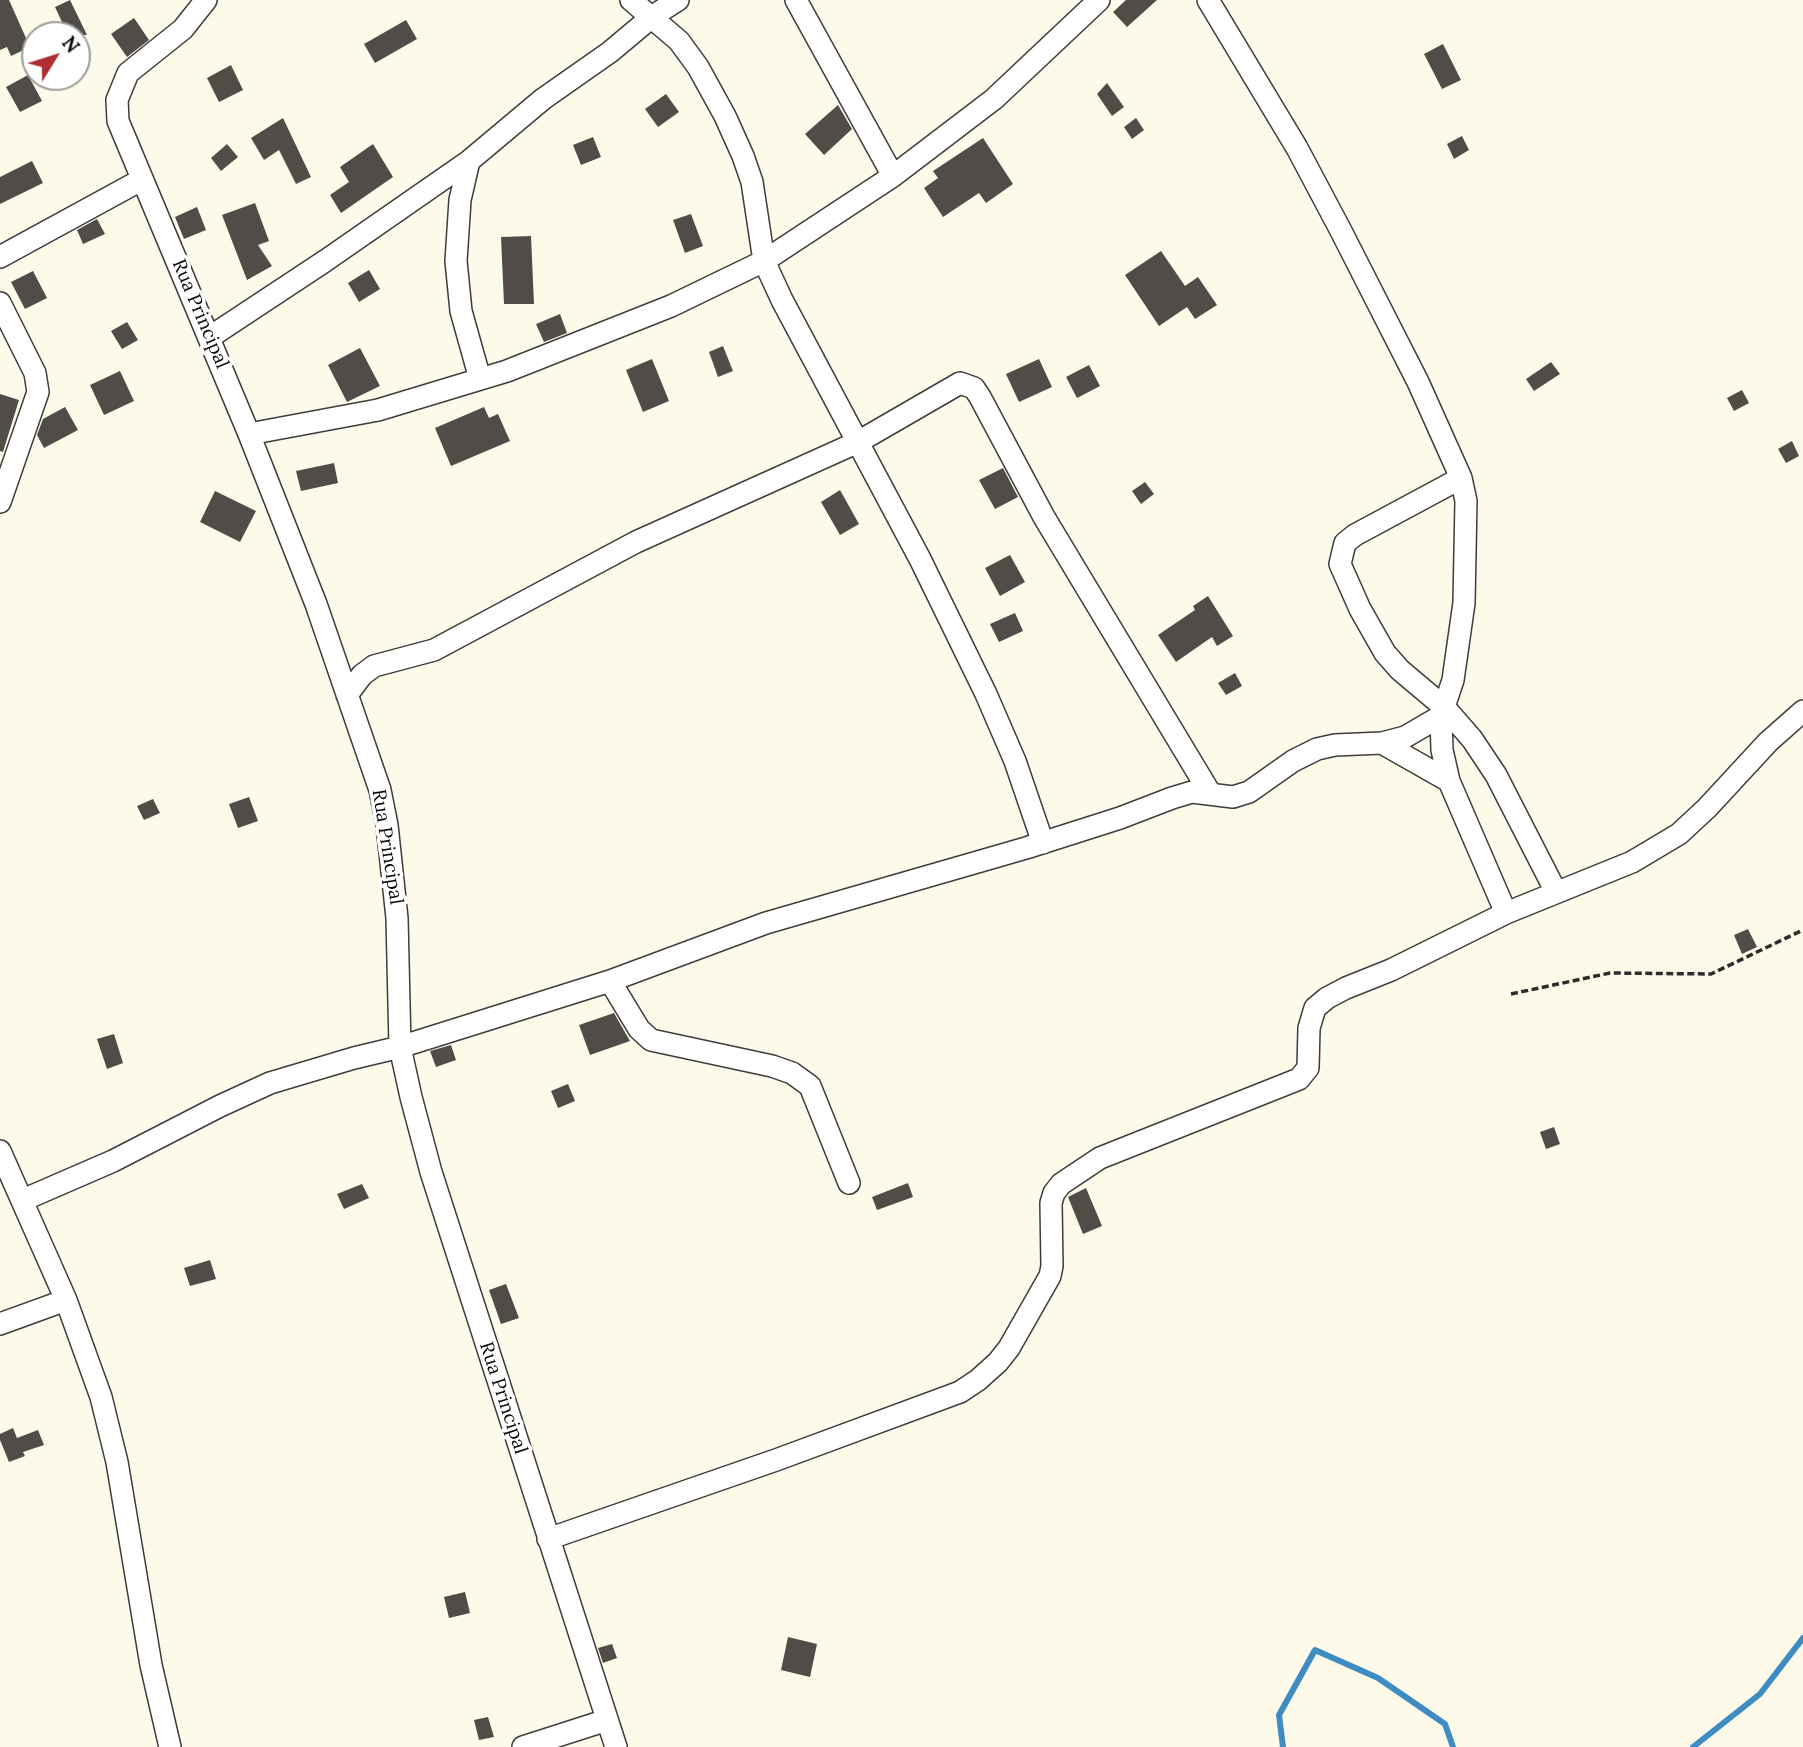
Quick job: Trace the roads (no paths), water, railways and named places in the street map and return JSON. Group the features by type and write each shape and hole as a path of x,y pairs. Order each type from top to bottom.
{"street":[{"name":"Rua Principal","path":"206,0 183,29 128,73 117,100 118,121 210,337 316,604 380,790 387,825 397,918 400,1047 431,1172 616,1747"},
{"path":"631,0 653,16 679,41 698,67 743,156 752,182 764,261 986,694 1015,761 1043,843"},
{"path":"210,337 325,261 469,160 543,99 678,0"},
{"path":"796,0 893,176"},
{"path":"249,434 378,410 480,379 583,342 671,306 764,261 893,176 994,99 1099,0"},
{"path":"1208,0 1297,148 1341,231 1418,382 1461,478 1466,501 1464,603 1453,680 1443,712 1441,750 1449,781 1506,913"},
{"path":"469,160 460,200 456,261 461,311 480,379"},
{"path":"0,257 141,180"},
{"path":"0,303 35,373 38,392 0,502"},
{"path":"347,695 362,675 374,666 433,650 636,542 858,442 960,383 974,388 1044,517 1210,793"},
{"path":"1461,478 1355,535 1345,543 1340,564 1360,609 1385,653 1472,738 1496,775 1556,892"},
{"path":"548,1539 776,1460 960,1392 978,1380 1009,1348 1050,1276 1051,1203 1061,1184 1100,1158 1299,1079 1308,1068 1309,1028 1315,1008 1327,998 1402,965 1506,913 1632,862 1679,834 1707,808 1759,750 1803,711"},
{"path":"23,1200 113,1161 270,1083 400,1047 610,981 766,923 1043,843 1192,792 1233,797 1249,792 1293,761 1317,749 1335,745 1382,743 1405,737 1443,712"},
{"path":"1382,743 1449,781"},
{"path":"610,981 639,1029 651,1040 772,1066 792,1073 810,1086 849,1184"},
{"path":"0,1151 66,1300 101,1396 117,1462 151,1665 170,1747"},
{"path":"0,1324 66,1300"},
{"path":"523,1747 607,1720"}],"waterway":[{"path":"1693,1747 1760,1694 1803,1638"},
{"path":"1283,1747 1279,1715 1315,1650 1378,1678 1445,1724 1453,1747"}]}
